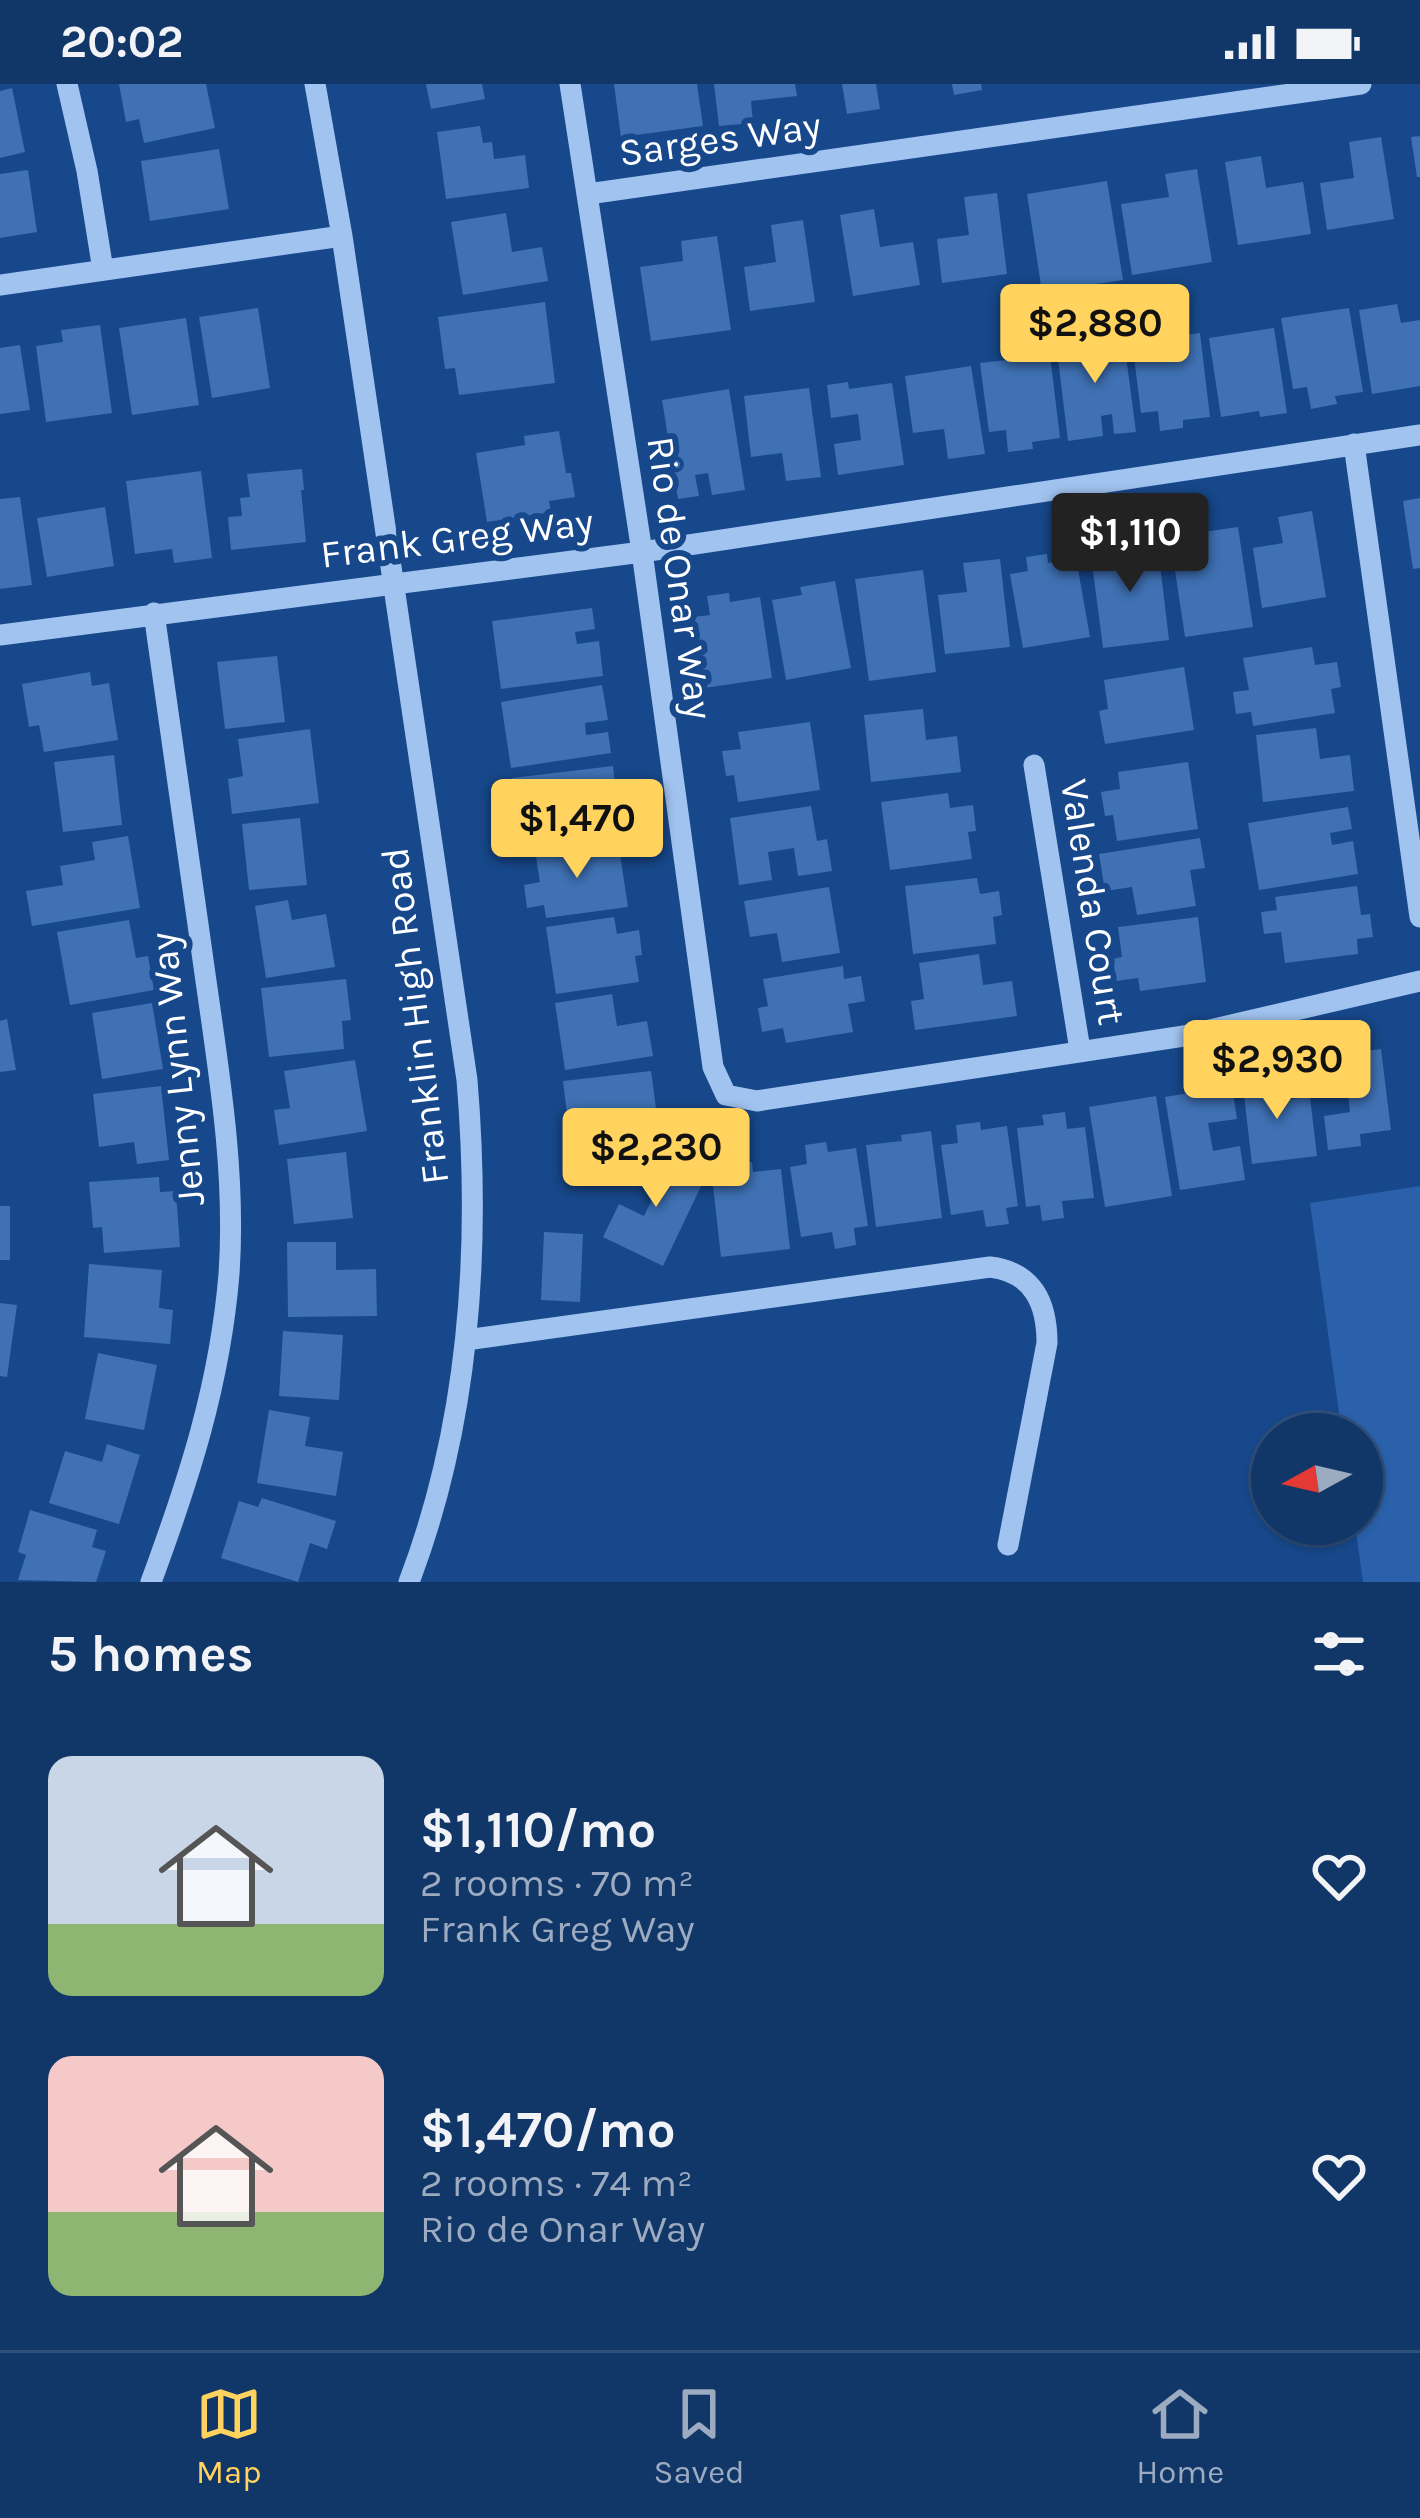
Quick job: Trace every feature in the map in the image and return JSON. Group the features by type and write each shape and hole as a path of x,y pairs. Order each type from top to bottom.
{"street":[{"path":"67,84 104,270"},
{"name":"Franklin High Road","path":"315,84 394,582 472,1144 473,1241 466,1340 443,1470 409,1582"},
{"name":"Rio de Onar Way","path":"570,84 642,552 713,1067 726,1095 757,1102 1184,1036 1420,981"},
{"name":"Sarges Way","path":"588,194 1361,84"},
{"path":"0,285 342,236"},
{"name":"Frank Greg Way","path":"0,634 642,552 1420,435"},
{"path":"1354,445 1420,917"},
{"name":"Jenny Lynn Way","path":"152,1582 186,1488 218,1367 231,1213 226,1122 154,613"},
{"name":"Valenda Court","path":"1034,765 1080,1050"},
{"path":"466,1340 990,1267 1007,1269 1021,1276 1034,1292 1047,1325 1009,1545"}],"shaded area":[{"path":"1420,1186 1420,1582 1363,1582 1358,1545 1383,1545 1383,1413 1339,1413 1310,1203"}],"building":[{"path":"119,84 206,84 215,128 144,143 139,119 126,122"},
{"path":"426,84 482,84 485,99 431,109"},
{"path":"614,84 697,84 703,126 621,137"},
{"path":"714,84 795,84 797,96 751,101 753,123 719,126"},
{"path":"842,84 876,84 880,109 847,114"},
{"path":"952,84 981,84 982,90 954,95"},
{"path":"12,88 25,152 0,158 0,91"},
{"path":"480,126 483,143 492,142 494,159 525,155 529,188 446,199 437,132"},
{"path":"1420,136 1420,177 1417,177 1411,137"},
{"path":"1381,137 1394,219 1327,230 1320,183 1354,178 1349,142"},
{"path":"219,149 229,209 150,221 141,161"},
{"path":"1261,156 1266,188 1303,182 1311,234 1238,245 1225,162"},
{"path":"1197,169 1212,262 1132,275 1121,204 1169,197 1165,174"},
{"path":"28,170 37,232 0,238 0,174"},
{"path":"1107,181 1123,280 1042,292 1027,194"},
{"path":"997,193 1007,274 942,283 937,239 969,235 964,197"},
{"path":"874,209 880,247 913,242 920,285 853,296 840,215"},
{"path":"506,213 512,252 542,247 548,281 463,295 451,222"},
{"path":"803,220 815,302 750,311 744,267 776,262 771,225"},
{"path":"717,236 731,330 651,341 640,267 683,261 681,241"},
{"path":"545,302 555,383 459,395 455,368 445,369 438,317"},
{"path":"1397,304 1401,323 1420,320 1420,386 1372,394 1359,310"},
{"path":"258,308 270,388 212,398 199,317"},
{"path":"1349,308 1363,392 1335,396 1337,404 1311,409 1307,387 1293,389 1281,318"},
{"path":"186,318 199,405 132,415 119,328"},
{"path":"100,325 112,413 46,422 36,346 63,342 61,330"},
{"path":"1274,328 1287,413 1260,417 1259,411 1221,417 1209,338"},
{"path":"1123,333 1136,432 1114,434 1112,414 1101,416 1103,436 1068,441 1056,342"},
{"path":"1200,333 1210,417 1183,420 1183,428 1160,431 1158,411 1141,413 1132,341"},
{"path":"20,345 30,410 0,414 0,348"},
{"path":"1050,355 1060,438 1032,442 1033,449 1008,452 1006,430 989,432 980,363"},
{"path":"971,366 985,454 948,459 944,429 913,433 905,376"},
{"path":"848,382 849,389 892,383 904,465 838,475 834,444 861,440 858,414 831,418 827,385"},
{"path":"809,388 821,477 786,481 782,453 751,457 744,396"},
{"path":"729,389 745,490 712,495 708,473 695,475 699,496 678,499 662,400"},
{"path":"559,431 575,497 549,501 551,512 487,522 476,453 525,445 524,436"},
{"path":"302,469 306,542 231,550 228,517 242,516 240,498 250,497 247,474"},
{"path":"201,471 212,558 174,563 172,549 135,554 126,481"},
{"path":"20,497 32,585 0,589 0,499"},
{"path":"1420,498 1420,568 1413,569 1403,501"},
{"path":"105,507 114,566 47,577 37,518"},
{"path":"1312,511 1326,597 1262,608 1253,548 1283,543 1278,517"},
{"path":"1238,527 1253,627 1185,637 1170,537"},
{"path":"1157,539 1169,640 1103,648 1090,548 1122,544 1125,564 1137,562 1134,542"},
{"path":"1047,554 1048,563 1076,558 1090,637 1023,648 1010,574 1028,571 1026,557"},
{"path":"1000,559 1010,647 945,654 938,595 967,592 963,563"},
{"path":"923,570 936,672 869,681 855,579"},
{"path":"835,581 851,668 786,680 772,600 802,595 800,587"},
{"path":"729,593 730,602 760,597 772,678 704,688 693,617 710,615 707,596"},
{"path":"592,608 595,629 575,632 577,644 599,641 603,676 501,689 492,621"},
{"path":"1312,647 1315,665 1337,662 1341,687 1331,689 1335,713 1253,726 1251,712 1236,714 1233,692 1249,690 1243,658"},
{"path":"277,656 285,722 225,729 217,662"},
{"path":"1184,667 1194,730 1105,744 1099,711 1108,709 1104,680"},
{"path":"90,672 92,686 109,683 118,740 44,752 39,725 29,727 22,684"},
{"path":"602,685 608,720 585,723 586,735 608,732 611,753 511,768 501,702"},
{"path":"923,709 926,740 957,736 961,772 871,782 864,715"},
{"path":"810,722 820,790 738,802 734,775 726,776 722,751 741,749 738,732"},
{"path":"1316,728 1320,759 1350,755 1354,791 1263,802 1256,735"},
{"path":"310,729 319,803 232,814 228,779 243,776 238,739"},
{"path":"114,755 122,825 63,832 54,762"},
{"path":"1188,762 1198,829 1117,841 1113,815 1105,816 1101,792 1120,789 1118,772"},
{"path":"613,766 617,802 588,805 591,835 535,842 530,806 515,808 512,778"},
{"path":"948,793 950,808 973,805 976,831 968,832 972,859 890,870 881,802"},
{"path":"811,806 817,841 827,839 832,871 798,876 794,848 768,852 772,880 739,885 730,818"},
{"path":"1348,807 1352,829 1330,833 1332,845 1353,841 1358,874 1259,890 1248,823"},
{"path":"300,818 307,885 249,890 242,824"},
{"path":"128,836 140,908 32,926 26,891 63,885 60,866 95,860 92,842"},
{"path":"1200,838 1205,868 1190,870 1196,906 1137,915 1132,887 1105,891 1099,854"},
{"path":"604,841 605,856 620,854 628,907 546,918 544,905 527,908 524,885 540,882 535,851"},
{"path":"977,878 980,894 999,891 1002,915 993,917 996,944 913,954 905,886"},
{"path":"1357,886 1361,915 1370,914 1373,937 1357,939 1358,954 1285,963 1281,932 1264,934 1261,912 1277,910 1275,897"},
{"path":"829,887 840,953 782,962 777,933 750,937 744,901"},
{"path":"288,900 292,920 326,914 335,967 266,978 255,906"},
{"path":"614,917 617,934 639,930 642,955 635,956 639,982 556,994 546,927"},
{"path":"1198,917 1206,982 1140,991 1138,978 1116,981 1113,959 1122,957 1118,927"},
{"path":"129,920 136,958 148,956 154,990 70,1005 57,932"},
{"path":"979,954 983,985 1012,981 1017,1016 915,1030 911,1001 924,999 919,963"},
{"path":"843,966 844,979 861,976 865,1001 848,1004 853,1032 786,1043 783,1028 762,1032 758,1008 768,1006 763,979"},
{"path":"346,979 351,1020 342,1021 344,1049 269,1057 261,988"},
{"path":"612,994 617,1026 647,1021 653,1056 565,1070 555,1003"},
{"path":"152,1003 163,1069 102,1079 92,1013"},
{"path":"7,1019 16,1070 0,1072 0,1021"},
{"path":"1381,1049 1391,1130 1360,1134 1361,1146 1328,1150 1324,1116 1350,1112 1347,1085 1320,1089 1316,1057"},
{"path":"355,1060 367,1131 279,1145 274,1110 290,1108 284,1071"},
{"path":"651,1071 656,1108 627,1112 630,1140 571,1147 563,1081"},
{"path":"1278,1073 1281,1100 1310,1097 1317,1156 1252,1164 1242,1078"},
{"path":"161,1086 169,1160 137,1164 134,1142 99,1147 93,1094"},
{"path":"1232,1086 1237,1119 1208,1123 1213,1151 1240,1146 1245,1180 1180,1190 1165,1097"},
{"path":"1156,1096 1172,1196 1105,1207 1089,1107"},
{"path":"1065,1112 1067,1129 1085,1127 1094,1198 1062,1201 1064,1218 1042,1221 1040,1205 1026,1207 1017,1128 1044,1125 1042,1115"},
{"path":"980,1122 981,1130 1007,1126 1018,1206 1006,1208 1009,1224 986,1227 983,1210 951,1215 941,1145 958,1143 956,1125"},
{"path":"931,1131 942,1218 876,1227 866,1145 902,1141 901,1135"},
{"path":"826,1142 828,1152 856,1148 868,1226 854,1228 856,1245 835,1249 832,1232 801,1237 790,1167 807,1164 805,1145"},
{"path":"346,1152 353,1218 294,1224 287,1159"},
{"path":"646,1152 704,1180 663,1266 603,1237 619,1204 644,1216 655,1193 632,1182"},
{"path":"752,1162 753,1172 781,1169 790,1249 721,1257 713,1186 732,1184 730,1165"},
{"path":"159,1177 160,1192 176,1191 180,1247 104,1253 102,1227 93,1228 89,1182"},
{"path":"0,1206 10,1206 10,1260 0,1260"},
{"path":"544,1232 583,1234 580,1302 541,1300"},
{"path":"287,1242 336,1242 336,1270 376,1269 377,1316 288,1317"},
{"path":"89,1264 162,1270 159,1308 173,1310 170,1344 84,1337"},
{"path":"0,1303 17,1305 7,1377 0,1376"},
{"path":"283,1331 343,1335 339,1400 279,1396"},
{"path":"98,1353 157,1365 144,1430 85,1419"},
{"path":"269,1410 310,1417 305,1446 343,1452 336,1496 257,1483"},
{"path":"107,1444 140,1455 119,1524 49,1503 65,1451 102,1462"},
{"path":"262,1498 336,1521 327,1549 310,1543 298,1582 221,1558 239,1501 258,1507"},
{"path":"30,1510 97,1530 92,1547 106,1551 96,1582 18,1580 26,1555 18,1552"}]}
